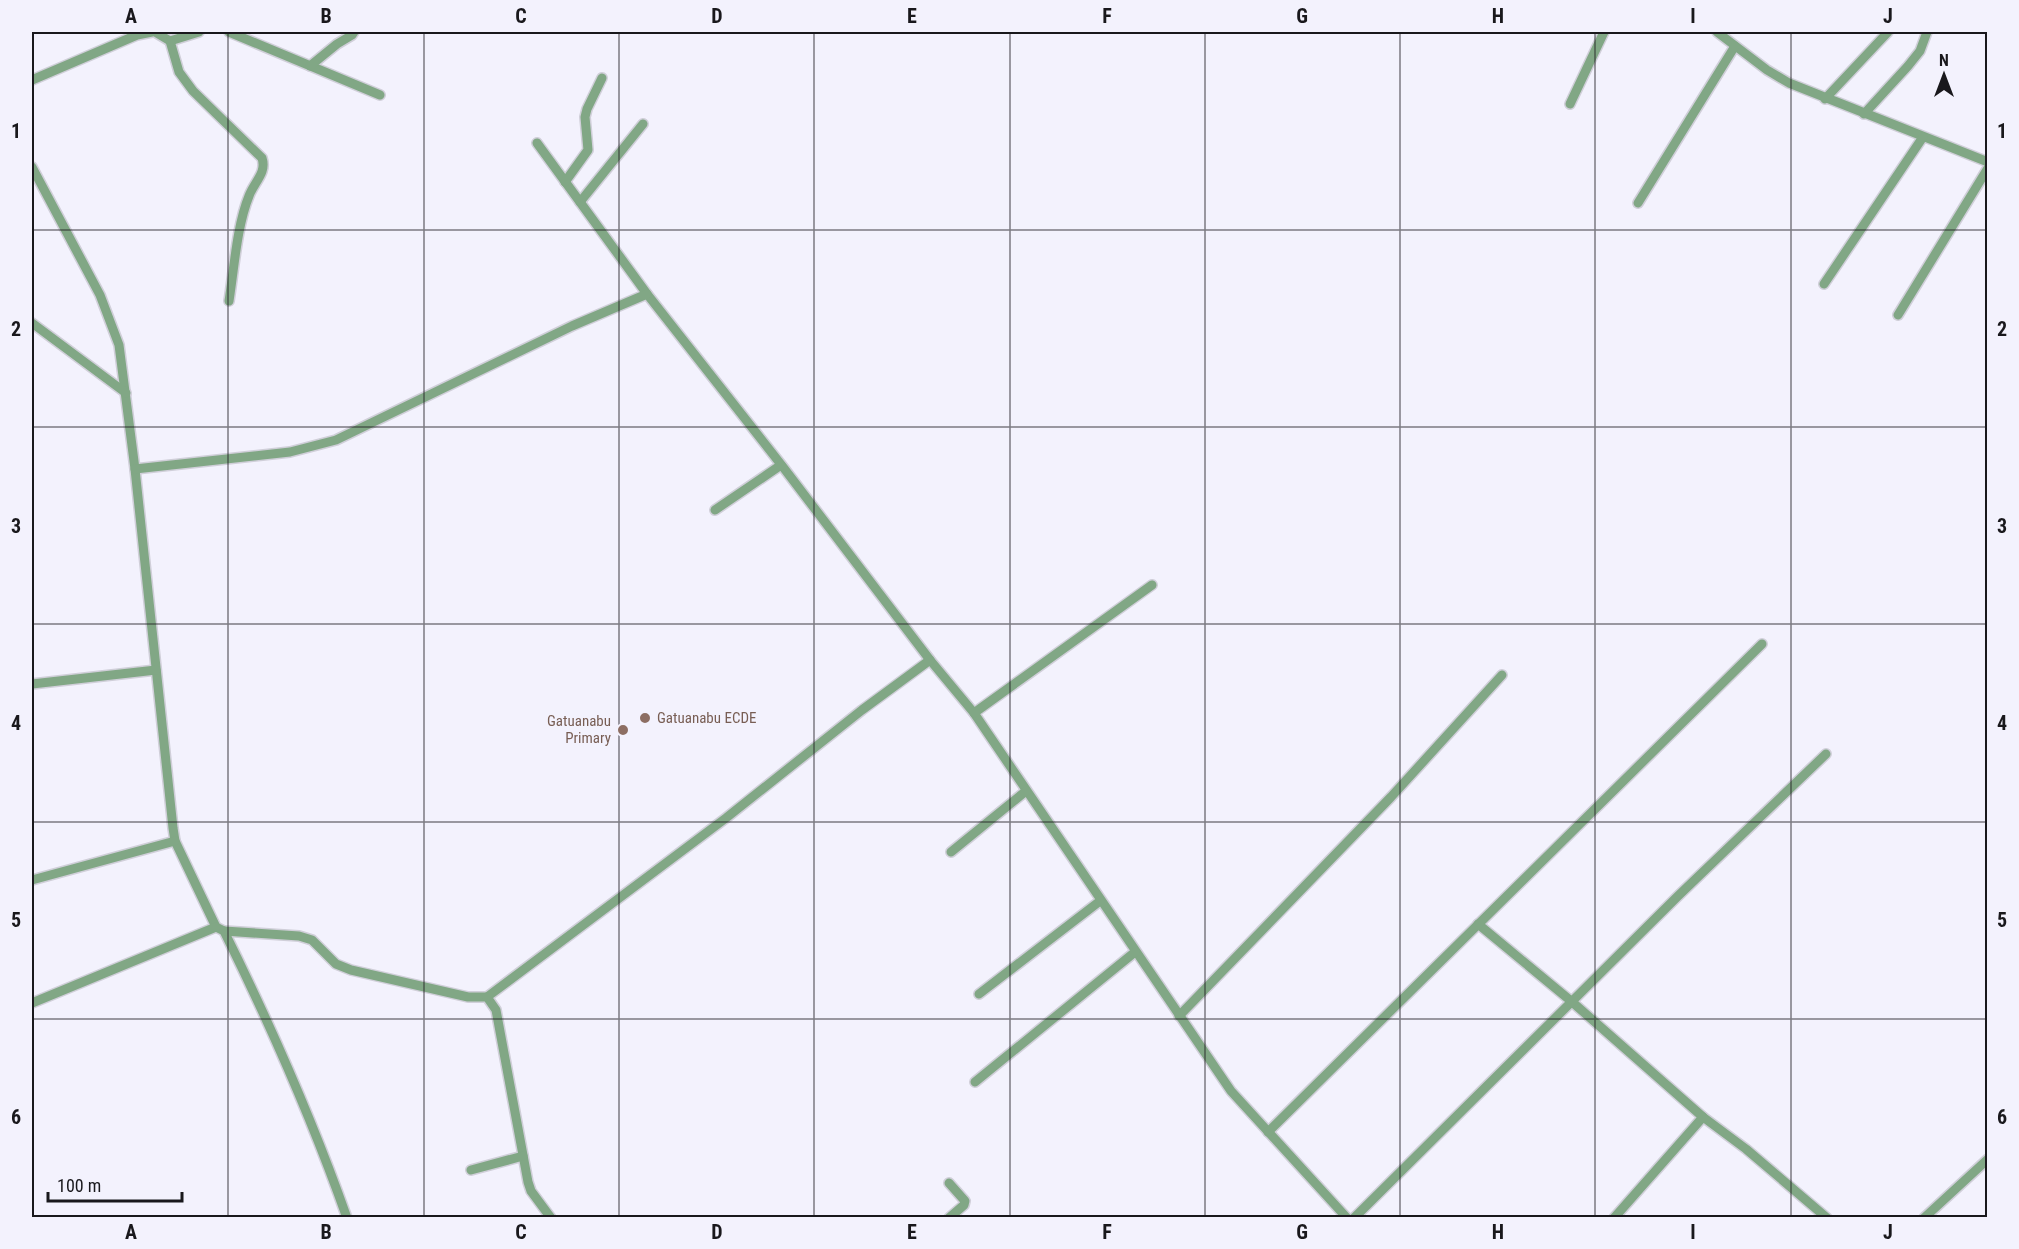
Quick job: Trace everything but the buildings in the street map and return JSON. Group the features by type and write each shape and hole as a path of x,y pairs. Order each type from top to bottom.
{"street":[{"path":"32,80 136,35 153,32 170,40 199,32"},
{"path":"229,32 380,95"},
{"path":"310,66 354,32"},
{"path":"1569,104 1604,32"},
{"path":"1718,32 1767,70 1789,83 1988,162"},
{"path":"1825,99 1888,32"},
{"path":"1864,114 1920,51 1927,32"},
{"path":"170,40 179,72 193,91 262,158 263,162 264,169 249,195 243,219 229,301"},
{"path":"1638,203 1735,46"},
{"path":"565,182 588,150 585,117 602,78"},
{"path":"580,202 643,124"},
{"path":"1824,285 1923,137"},
{"path":"537,143 647,294 930,660 974,713 1231,1090 1347,1218"},
{"path":"32,167 100,295 118,345 135,469 175,841 265,1015 331,1173 347,1218"},
{"path":"1898,315 1988,168"},
{"path":"135,469 290,452 336,440 572,326 647,294"},
{"path":"32,323 126,393"},
{"path":"715,510 781,465"},
{"path":"974,713 1152,585"},
{"path":"1268,1132 1762,644"},
{"path":"32,1003 220,929 299,936 312,940 336,964 351,970 468,997 487,997 726,818 862,710 930,660"},
{"path":"32,684 156,670"},
{"path":"1179,1016 1391,798 1502,675"},
{"path":"1354,1218 1571,1001 1826,754"},
{"path":"951,852 1026,791"},
{"path":"32,880 175,841"},
{"path":"979,994 1100,901"},
{"path":"1478,924 1571,1001 1703,1117 1746,1149 1827,1218"},
{"path":"975,1082 1135,952"},
{"path":"487,997 496,1010 531,1191 551,1218"},
{"path":"1614,1218 1703,1117"},
{"path":"471,1170 523,1156"},
{"path":"1924,1218 1988,1159"},
{"path":"949,1218 964,1205 965,1201 950,1183"}],"place":[{"name":"Gatuanabu ECDE","path":"645,718"},
{"name":"Gatuanabu Primary","path":"623,730"}]}
